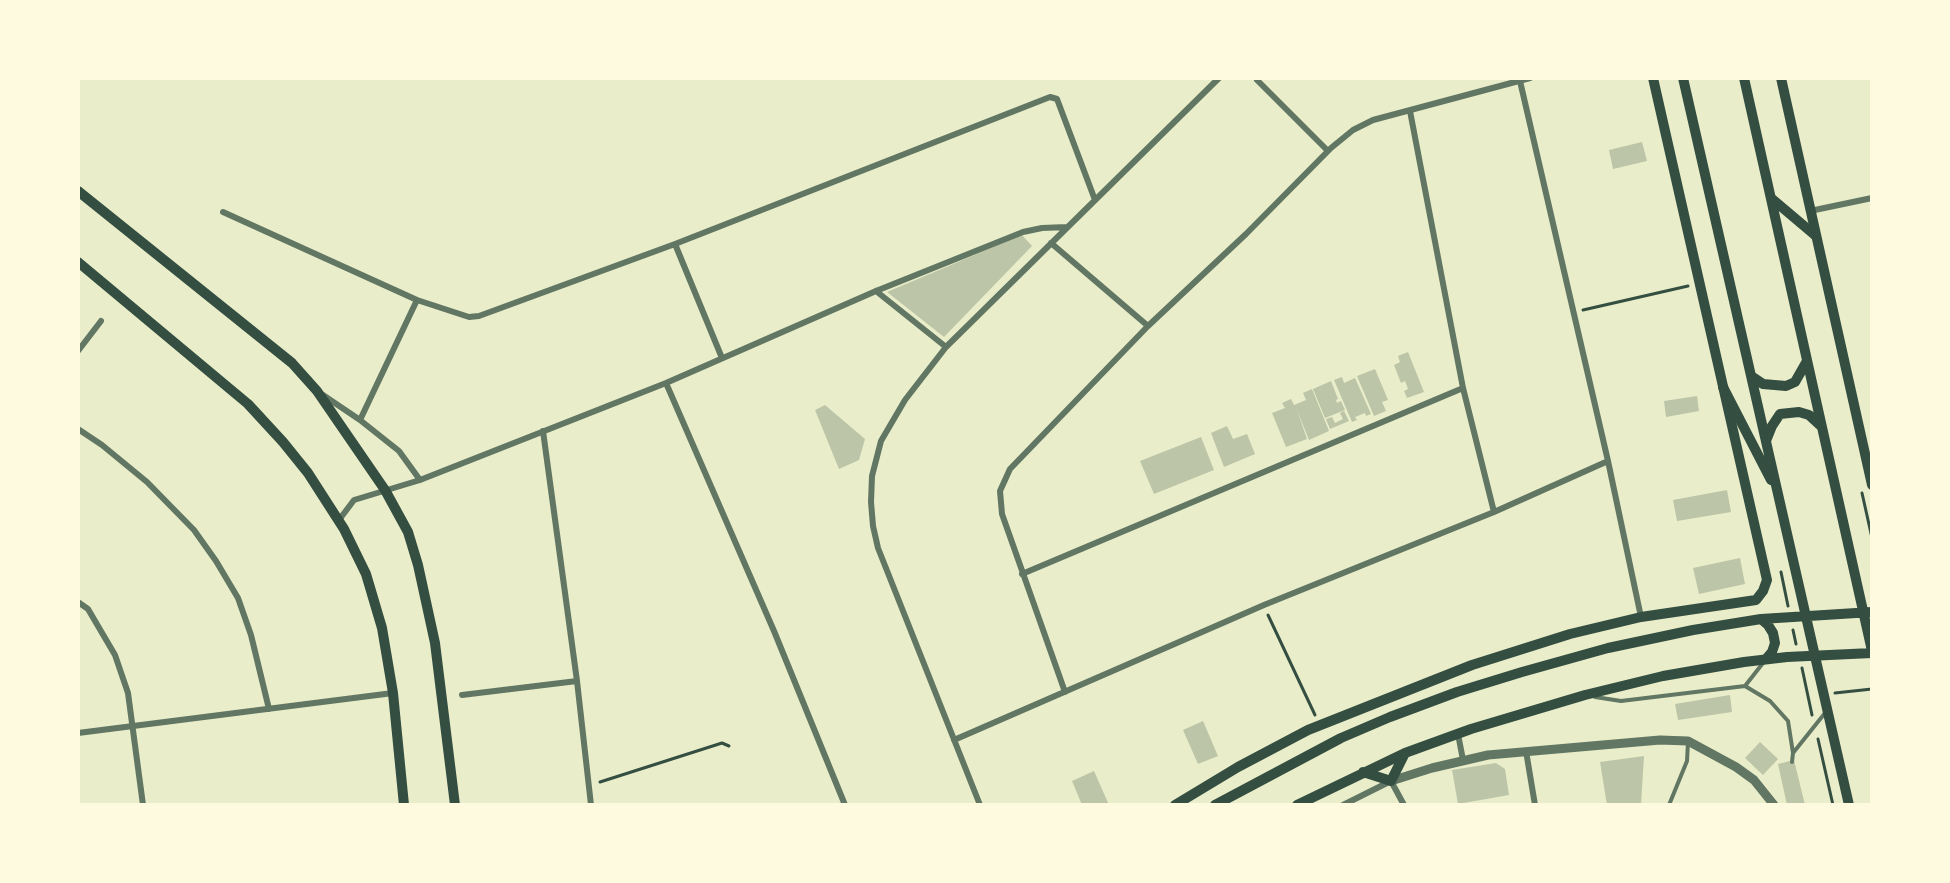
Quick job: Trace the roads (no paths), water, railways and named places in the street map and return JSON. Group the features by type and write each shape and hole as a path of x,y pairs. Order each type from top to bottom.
{"main road":[{"path":"1175,805 1238,767 1319,726 1472,665 1570,634 1641,616 1756,600 1763,591 1767,580 1653,78"},
{"path":"1683,78 1849,805"},
{"path":"1297,805 1405,753 1458,734 1585,695 1663,676 1766,659 1872,652 1868,612 1822,426 1744,78"},
{"path":"1781,78 1872,485"},
{"path":"78,191 292,363 317,391 385,490 408,532 418,565 435,643 455,805"},
{"path":"1771,198 1816,236"},
{"path":"78,262 248,405 308,473 339,520 366,574 382,627 393,693 404,805"},
{"path":"1751,376 1763,384 1786,386 1795,382 1807,360"},
{"path":"1723,387 1779,495"},
{"path":"1766,441 1780,414 1799,412 1809,415 1822,426"},
{"path":"1215,805 1341,738 1457,692 1608,648 1694,630 1761,619 1868,612"},
{"path":"1761,619 1773,633 1775,643 1766,659"},
{"path":"1363,772 1391,782 1405,753"}],"street":[{"path":"980,805 878,548 871,502 872,476 881,441 905,400 946,347 1219,78"},
{"path":"1065,692 1002,514 1000,491 1010,469 1148,326 1246,234 1328,151 1353,130 1373,120 1530,78"},
{"path":"1257,80 1328,151"},
{"path":"1520,81 1608,461 1641,616"},
{"path":"223,212 417,300 469,317 479,316 675,244 1050,97 1057,99 1095,200"},
{"path":"1410,111 1463,388 1494,512"},
{"path":"1810,210 1872,198"},
{"path":"339,520 354,500 420,480 666,383 876,291 1023,232 1042,228 1067,227"},
{"path":"1051,243 1148,326"},
{"path":"675,244 722,358"},
{"path":"876,291 946,347"},
{"path":"360,420 417,300"},
{"path":"78,351 101,321"},
{"path":"666,383 774,631 845,805"},
{"path":"1022,574 1463,388"},
{"path":"317,391 360,420 399,451 420,480"},
{"path":"78,429 102,445 147,482 194,530 205,545 238,598 251,635 269,710"},
{"path":"543,431 577,681 591,805"},
{"path":"954,740 1264,605 1494,512 1608,461"},
{"path":"78,602 87,609 115,655 128,693 143,805"},
{"path":"462,695 577,681"},
{"path":"78,733 393,693"},
{"path":"1458,734 1463,760"},
{"path":"1343,805 1391,782 1463,760 1527,751 1660,740 1688,741 1710,751 1754,780 1774,805"},
{"path":"1527,751 1535,805"},
{"path":"1391,782 1404,804"}],"lane":[{"path":"1744,686 1766,659"},
{"path":"1585,695 1621,701 1744,686 1770,701 1788,721 1793,753 1792,762"},
{"path":"1793,753 1827,710"},
{"path":"1669,805 1686,761 1688,741"}]}
